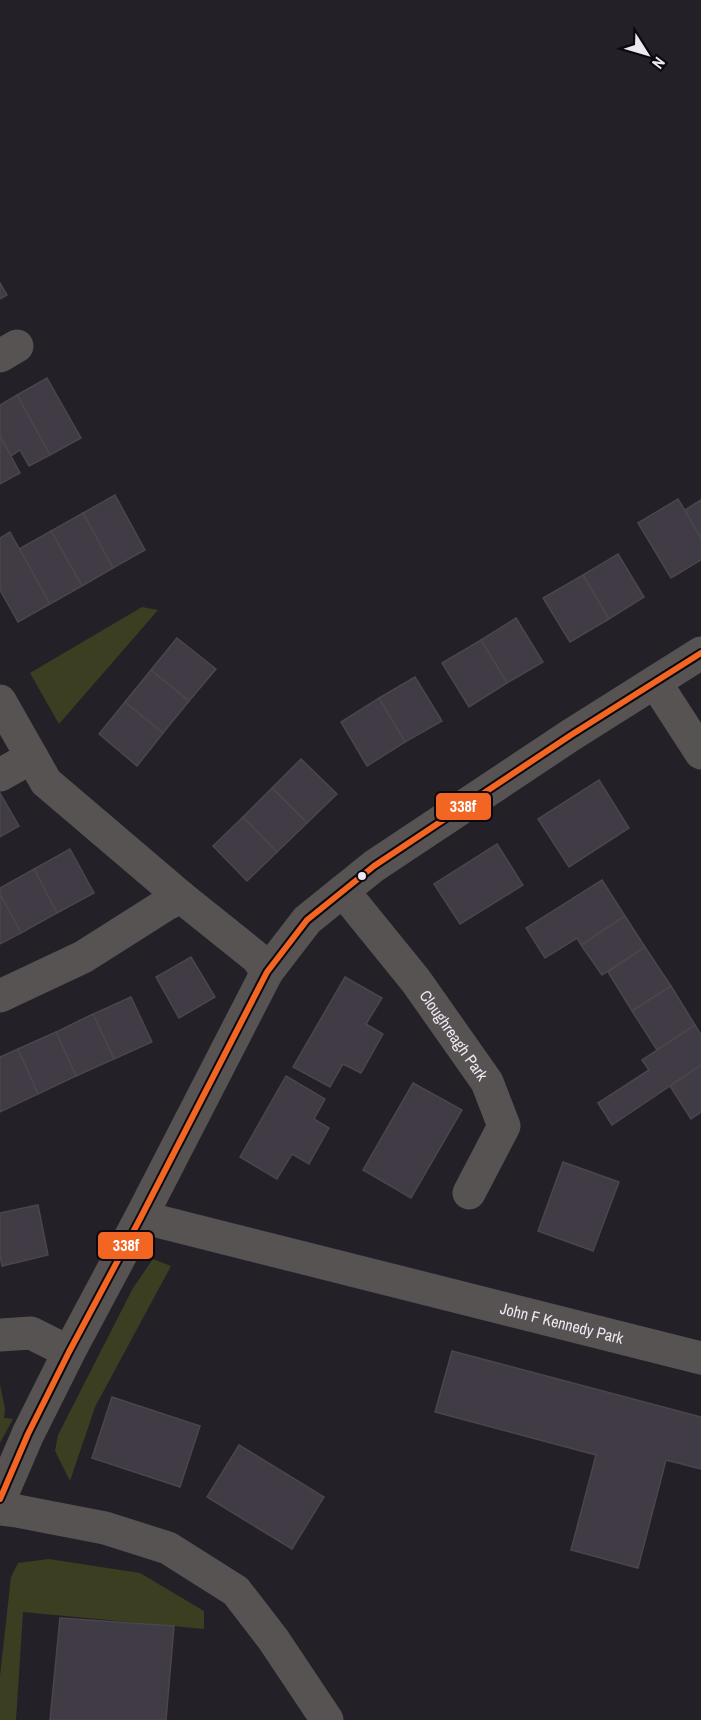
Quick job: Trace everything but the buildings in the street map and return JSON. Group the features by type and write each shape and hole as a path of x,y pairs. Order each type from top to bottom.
{"street":[{"path":"0,1499 28,1434 69,1352 267,972 307,921 374,866 701,653"},
{"path":"655,682 701,753"},
{"path":"0,702 46,782 181,897 257,958 267,972"},
{"path":"0,775 32,757"},
{"name":"Cloughreagh Park","path":"343,891 416,981 487,1082 504,1126 469,1193"},
{"path":"0,996 83,957 181,897"},
{"name":"John F Kennedy Park","path":"141,1217 701,1358"},
{"path":"0,1335 32,1333 69,1352"},
{"path":"0,1509 105,1528 168,1548 236,1591 273,1639 327,1720"}],"green space":[{"path":"142,607 158,610 59,724 30,673"},
{"path":"153,1259 171,1266 95,1407 70,1481 55,1451 58,1435 133,1288"},
{"path":"0,1384 5,1409 4,1418 13,1419 0,1443"},
{"path":"49,1559 140,1573 204,1611 204,1629 23,1612 16,1720 0,1720 0,1676 11,1577 18,1563"}],"transit line":[{"name":"338f","path":"0,1499 28,1434 69,1352 267,972 307,920 374,866 571,735 701,653"}]}
